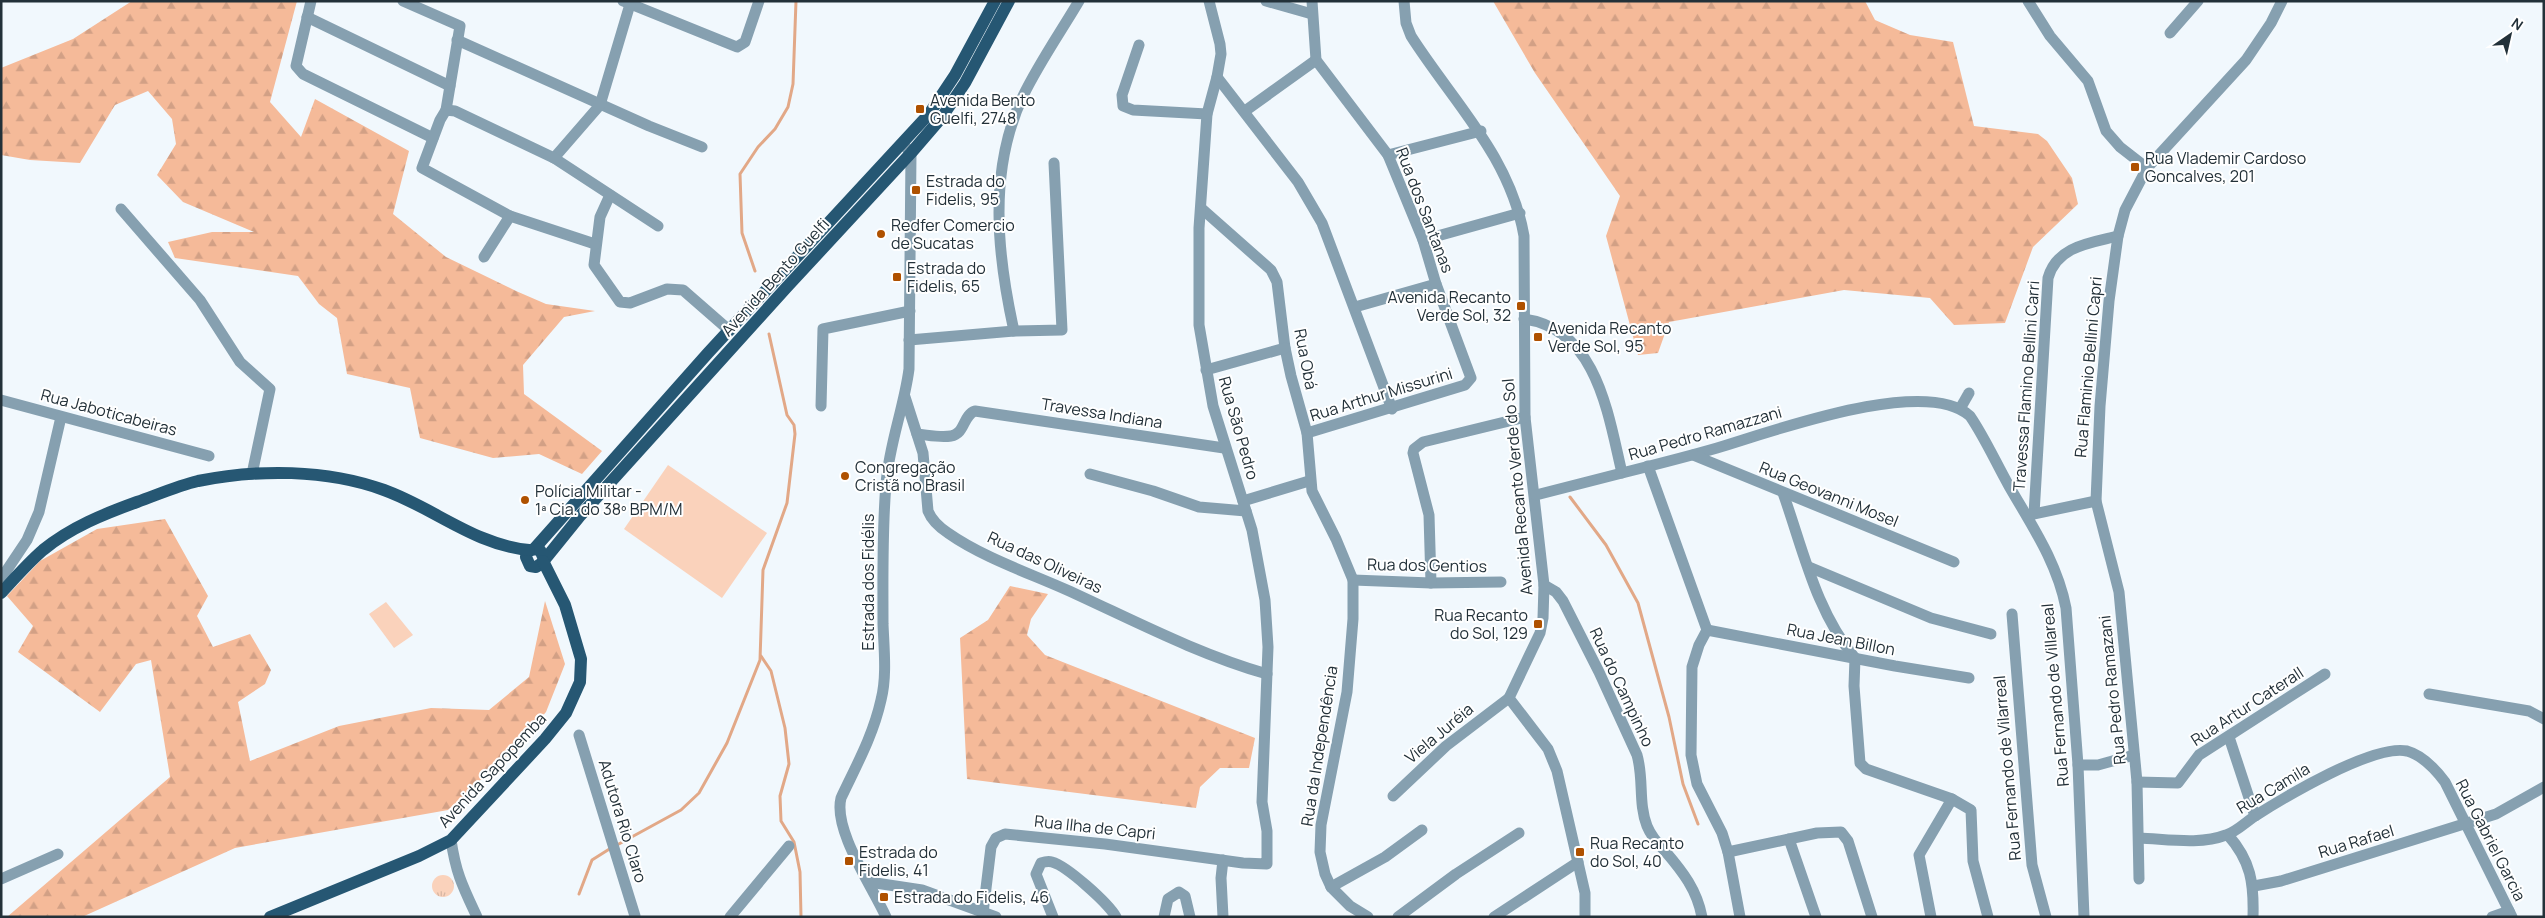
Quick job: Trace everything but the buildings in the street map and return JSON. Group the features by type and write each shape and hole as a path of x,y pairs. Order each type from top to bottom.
{"main road":[{"name":"Avenida Bento Guelfi","path":"535,558 757,320 907,149 950,82 984,24 995,1"},
{"name":"Avenida Bento Guelfi","path":"535,558 730,331 780,276 907,149 942,117 965,82 1009,1"},
{"path":"1,594 43,550 89,521 196,482 252,474 295,474 357,482 410,500 461,529 535,558"},
{"name":"Avenida Sapopemba","path":"270,917 420,856 451,840 545,739 566,713 574,699 580,682 581,658 572,624 547,583 535,558"}],"street":[{"path":"311,1 296,66 303,74 433,138"},
{"path":"403,1 460,26 446,110 422,168 510,216 595,244"},
{"path":"554,158 600,105 628,2 737,47 745,42 759,1"},
{"path":"1014,331 1004,281 998,214 1005,148 1022,98 1079,1"},
{"name":"Rua São Pedro","path":"1210,1 1220,44 1218,77 1207,114 1201,208 1199,325 1206,370 1224,448 1245,506 1265,600 1268,648 1262,802 1267,831 1267,864"},
{"path":"1266,1 1312,14"},
{"path":"1245,111 1316,60 1312,1"},
{"name":"Avenida Recanto Verde do Sol","path":"1404,1 1406,23 1411,36 1480,131 1506,178 1520,212 1524,236 1525,417 1536,495 1544,585 1543,618 1540,633 1509,698"},
{"path":"2028,1 2050,36 2088,81 2106,131 2120,147 2147,168"},
{"path":"2170,33 2198,1"},
{"path":"2118,236 2125,210 2147,168 2246,60 2264,36 2282,1"},
{"path":"307,18 450,86"},
{"path":"457,40 600,105 702,147"},
{"path":"1139,45 1122,95 1124,106 1133,110 1207,114"},
{"name":"Rua dos Santanas","path":"1316,60 1388,154 1423,240 1436,284 1471,375 1470,380 1465,385"},
{"path":"1218,77 1298,182 1322,223 1392,409"},
{"path":"446,110 455,111 554,158 658,226"},
{"path":"1388,154 1480,131"},
{"name":"Estrada dos Fidélis","path":"886,917 843,831 839,807 840,798 866,749 882,698 884,644 882,537 886,483 890,452 905,396 909,340 907,149"},
{"path":"909,340 1014,331 1062,330 1054,163"},
{"path":"610,195 600,217 595,244 594,265 620,302 630,303 667,289 683,290 730,331"},
{"name":"Rua Obá","path":"1201,208 1271,270 1277,282 1285,348 1307,433 1309,481"},
{"path":"121,209 200,300 240,362 270,389 252,474"},
{"path":"1423,240 1520,212"},
{"path":"484,258 510,216"},
{"name":"Rua Flaminio Bellini Capri","path":"2096,501 2100,406 2109,301 2118,236"},
{"name":"Travessa Flamino Bellini Carri","path":"2031,515 2048,278 2055,261 2072,248 2118,236"},
{"path":"1355,307 1436,284"},
{"path":"821,406 823,329 910,311"},
{"name":"Rua Pedro Ramazzani","path":"1524,319 1549,326 1573,343 1587,361 1605,403 1622,473 1693,455 1865,405 1947,403 1961,408"},
{"path":"1206,370 1285,348"},
{"name":"Rua Arthur Missurini","path":"1307,433 1392,409 1465,385"},
{"path":"1961,408 1969,393"},
{"name":"Rua das Oliveiras","path":"905,396 923,454 928,511 931,519 949,534 1001,561 1208,655 1266,674"},
{"name":"Rua Jaboticabeiras","path":"1,400 209,456"},
{"name":"Rua Fernando de Villareal","path":"1961,408 1976,425 2031,515 2055,568 2064,600 2078,765 2084,917"},
{"name":"Travessa Indiana","path":"917,434 951,436 961,430 970,414 975,411 1224,448"},
{"path":"1,579 27,540 36,520 62,417"},
{"path":"1431,583 1429,515 1413,453 1414,448 1423,442 1525,417"},
{"name":"Rua Geovanni Mosel","path":"1693,455 1954,562"},
{"path":"1648,466 1707,630 1699,645 1692,667 1691,755 1697,784 1722,833 1728,852 1740,917"},
{"path":"1536,495 1622,473"},
{"path":"1090,474 1153,490 1199,508 1245,506 1309,481"},
{"name":"Rua da Independência","path":"1309,481 1316,502 1344,554 1352,580 1353,619 1348,692 1321,825 1320,852 1324,874 1331,887 1350,906 1368,917"},
{"path":"1784,493 1826,616 1841,641 1855,658 1858,757 1862,766 1966,805 1973,816 1972,860 1988,917"},
{"path":"2031,515 2096,501"},
{"name":"Rua Pedro Ramazani","path":"2096,501 2119,592 2137,782 2139,879"},
{"path":"1810,567 1931,618 1992,634"},
{"name":"Rua dos Gentios","path":"1352,580 1431,583 1501,582"},
{"name":"Rua do Campinho","path":"1544,585 1556,592 1563,601 1599,672 1640,764 1640,802 1648,828 1686,875 1696,892 1702,917"},
{"name":"Rua Fernando de Vilarreal","path":"2012,614 2032,865 2046,917"},
{"name":"Rua Jean Billon","path":"1707,630 1969,678"},
{"name":"Rua Artur Caterall","path":"2137,782 2178,783 2194,759 2325,674"},
{"path":"2429,694 2529,711 2543,716"},
{"path":"1509,698 1543,742 1557,771 1585,894 1585,917"},
{"name":"Viela Juréia","path":"1393,796 1446,746 1509,698"},
{"name":"Adutora Rio Claro","path":"580,735 635,916"},
{"path":"2229,737 2255,816"},
{"name":"Rua Camila","path":"2139,838 2200,840 2228,835 2255,816 2314,781 2365,760 2391,751 2407,751 2420,757"},
{"path":"2078,765 2098,766 2134,755"},
{"name":"Rua Gabriel Garcia","path":"2420,757 2445,782 2510,914"},
{"name":"Rua Rafael","path":"2254,886 2281,881 2496,814 2544,787"},
{"path":"1931,917 1918,855 1952,799"},
{"path":"1331,887 1385,857 1422,830"},
{"path":"1728,852 1837,831 1845,836 1872,917"},
{"path":"1398,917 1456,874 1519,833"},
{"name":"Rua Ilha de Capri","path":"983,913 991,847 1000,835 1105,844 1267,864"},
{"path":"2228,835 2245,857 2254,886 2253,917"},
{"path":"1789,839 1816,917"},
{"path":"451,840 455,866 463,890 477,917"},
{"path":"736,914 755,885 789,846"},
{"path":"1,879 58,854"},
{"path":"1223,860 1220,878 1223,917"},
{"path":"1053,917 1036,874 1040,863 1046,861 1053,862 1061,867 1092,891 1105,902 1116,917"},
{"path":"1494,917 1578,862"},
{"path":"869,882 922,890 996,917"},
{"path":"1164,917 1168,899 1173,894 1182,893 1190,917"},
{"path":"2492,917 2510,914"}],"green space":[{"path":"132,1 297,1 270,102 301,137 315,99 409,151 393,214 446,257 516,291 546,304 595,311 564,317 523,365 524,394 602,451 582,474 539,454 493,458 420,438 410,388 347,374 337,318 319,304 298,276 175,258 168,242 212,232 254,232 183,202 157,175 176,144 172,119 148,91 115,105 80,163 30,160 1,155 1,68 73,39"},
{"path":"1493,1 1865,1 1875,20 1910,35 1953,42 1974,126 2038,134 2047,141 2072,178 2078,204 2033,247 2005,323 1954,325 1930,298 1844,290 1669,322 1658,353 1638,355 1606,236 1620,196 1535,73"},
{"path":"668,465 767,533 722,598 624,529"},
{"path":"165,519 208,596 197,616 213,647 250,634 271,670 265,684 238,702 250,761 339,726 431,708 489,710 529,677 545,601 565,664 546,712 514,749 448,810 235,848 82,917 7,917 170,777 151,660 136,664 100,712 18,652 33,626 7,596 40,561 97,529"},
{"path":"1010,586 1048,594 1031,619 1027,635 1045,655 1255,738 1249,768 1220,768 1200,787 1196,808 967,779 960,638 988,620"},
{"path":"386,602 413,635 394,648 369,614"},
{"path":"439,875 447,875 454,882 454,890 447,897 439,897 432,890 432,882"}],"waterway":[{"path":"755,271 742,233 740,174 758,147 775,129 788,107 793,84 796,1"},
{"path":"617,845 681,810 699,793 727,743 760,660 763,570 787,503 795,434 794,425 787,415 769,334"},
{"path":"1570,497 1606,545 1638,603 1669,717 1683,784 1698,824"},
{"path":"761,656 771,671 785,728 789,764 780,796 781,821 794,842 800,872 801,917"},
{"path":"579,894 592,860 611,848"}],"place":[{"name":"Avenida Bento Guelfi, 2748","path":"920,109"},
{"name":"Rua Vlademir Cardoso Goncalves, 201","path":"2135,167"},
{"name":"Estrada do Fidelis, 95","path":"916,190"},
{"name":"Redfer Comercio de Sucatas","path":"881,234"},
{"name":"Estrada do Fidelis, 65","path":"897,277"},
{"name":"Avenida Recanto Verde Sol, 32","path":"1521,306"},
{"name":"Avenida Recanto Verde Sol, 95","path":"1538,337"},
{"name":"Congregação Cristã no Brasil","path":"845,476"},
{"name":"Polícia Militar - 1ª Cia. do 38º BPM/M","path":"525,500"},
{"name":"Rua Recanto do Sol, 129","path":"1538,624"},
{"name":"Rua Recanto do Sol, 40","path":"1580,852"},
{"name":"Estrada do Fidelis, 41","path":"849,861"},
{"name":"Estrada do Fidelis, 46","path":"884,897"}]}
